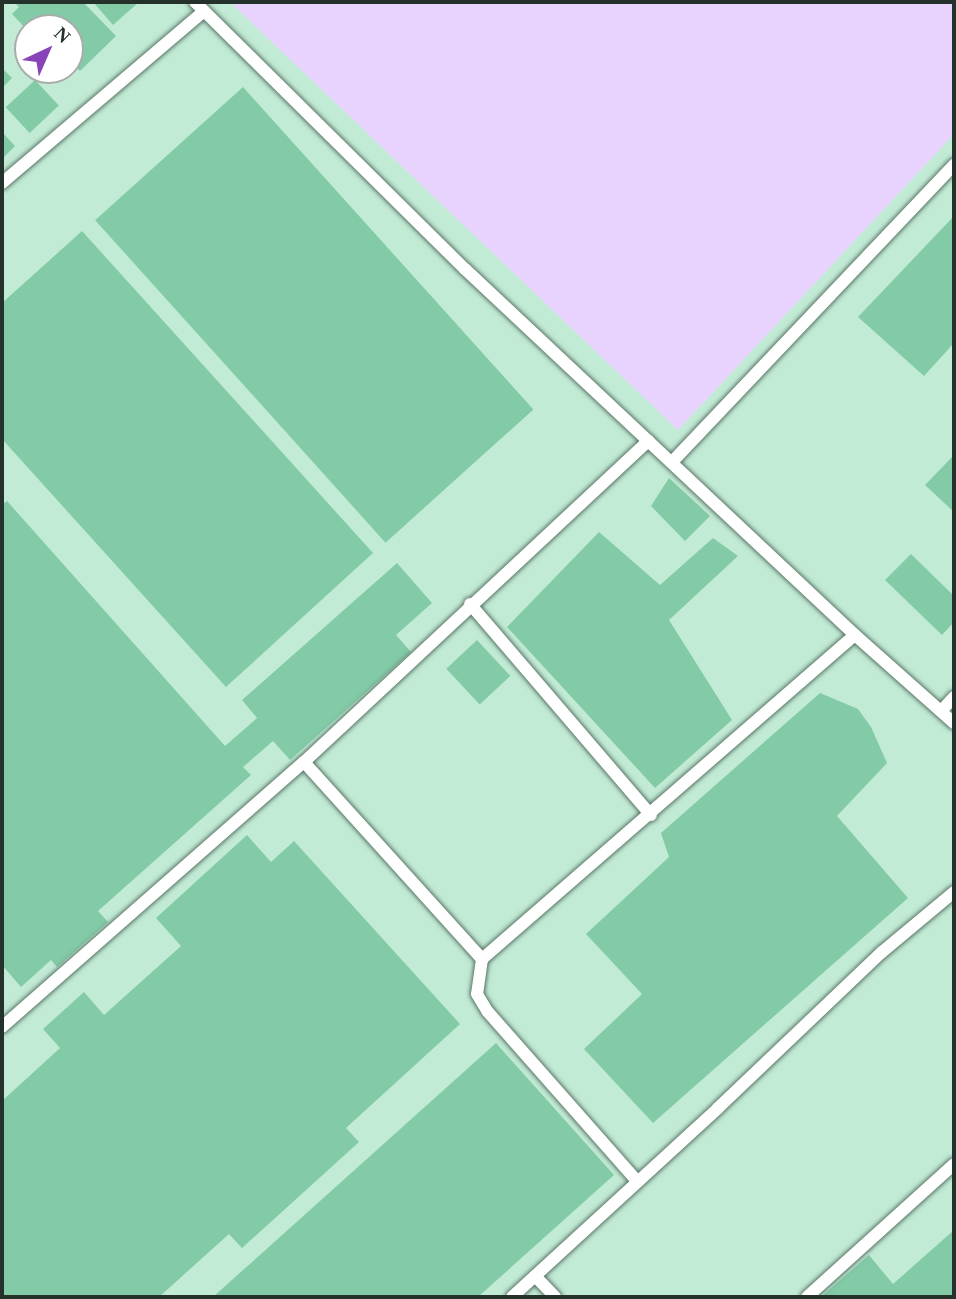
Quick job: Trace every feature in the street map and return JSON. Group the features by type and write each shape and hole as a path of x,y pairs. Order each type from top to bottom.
{"lane":[{"path":"2,183 199,7 465,269 855,635 954,723"},
{"path":"672,463 954,165"},
{"path":"2,1027 304,762 648,440"},
{"path":"470,604 650,815"},
{"path":"636,1181 488,1013 477,994 482,959 855,635"},
{"path":"941,711 954,697"},
{"path":"304,762 482,959"},
{"path":"512,1297 718,1108 882,952 954,892"},
{"path":"807,1297 954,1164"},
{"path":"536,1276 555,1297"}],"shaded area":[{"path":"2,2 230,2 678,430 954,134 954,1297 2,1297"},
{"path":"230,2 954,2 954,134 678,430"}],"building":[{"path":"14,2 83,2 116,36 84,67 84,14 14,14 14,16 12,14 19,7"},
{"path":"93,2 139,2 113,25"},
{"path":"2,68 12,78 2,88"},
{"path":"31,84 39,84 59,106 30,133 6,107"},
{"path":"243,87 533,410 386,543 95,220"},
{"path":"2,132 15,146 2,159"},
{"path":"954,216 954,343 924,376 858,317"},
{"path":"82,231 373,553 226,687 2,439 2,303"},
{"path":"954,455 954,512 925,485"},
{"path":"669,478 710,516 685,541 651,506"},
{"path":"7,501 225,746 257,718 242,700 397,563 432,603 396,635 411,652 290,760 273,741 243,767 251,775 98,911 108,922 57,967 51,960 21,987 2,965 2,505"},
{"path":"599,532 660,585 713,538 738,556 669,620 732,720 655,788 507,627"},
{"path":"911,554 954,596 954,622 942,635 885,580"},
{"path":"477,640 510,676 480,704 446,669"},
{"path":"820,693 858,709 871,727 887,763 837,816 908,898 653,1123 584,1049 642,994 586,934 669,857 661,833"},
{"path":"247,835 271,862 294,841 460,1024 346,1128 359,1142 242,1248 229,1234 159,1297 2,1297 2,1101 60,1048 43,1029 84,992 104,1015 181,946 156,918"},
{"path":"496,1043 614,1175 478,1297 213,1297"},
{"path":"954,1230 954,1297 821,1297 869,1255 893,1284"}]}
